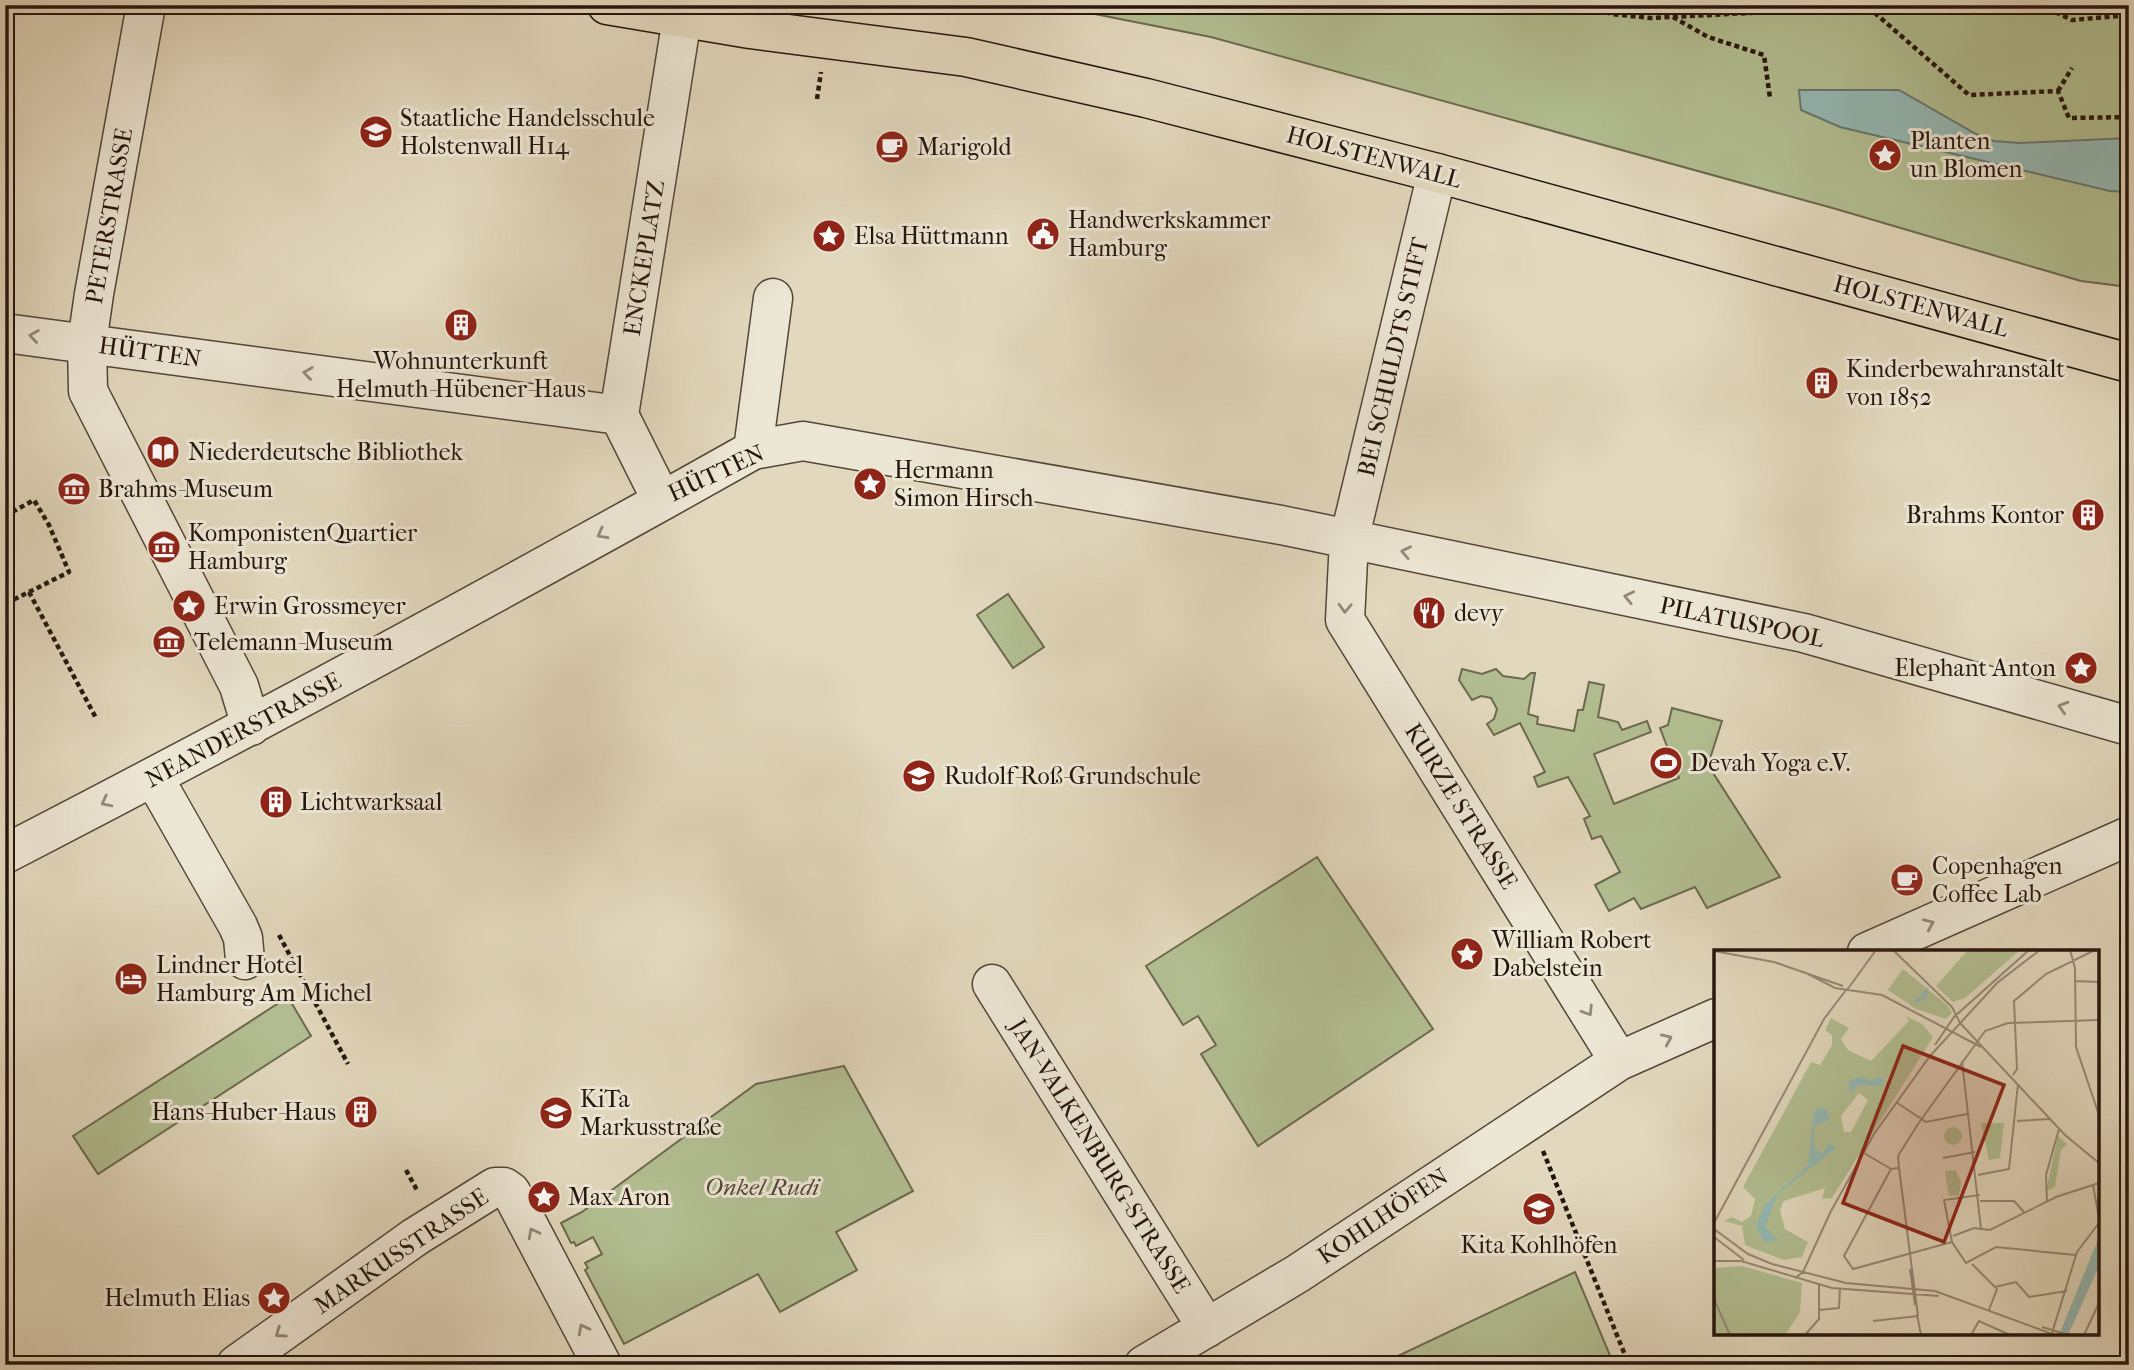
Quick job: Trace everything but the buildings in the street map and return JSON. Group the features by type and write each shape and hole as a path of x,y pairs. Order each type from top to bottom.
{"main road":[{"name":"HOLSTENWALL","path":"607,5 682,18 966,57 1146,98 1437,173 2129,363"}],"street":[{"name":"PETERSTRASSE","path":"146,5 87,343 88,391 239,686 251,726"},
{"name":"ENCKEPLATZ","path":"619,415 682,18"},
{"name":"BEI SCHULDTS STIFT","path":"1349,540 1437,173"},
{"path":"753,450 773,298"},
{"name":"HÜTTEN","path":"5,332 619,415 662,501 753,450 803,442 1281,525 1349,540"},
{"name":"NEANDERSTRASSE","path":"5,854 251,726 662,501"},
{"name":"PILATUSPOOL","path":"1349,540 1804,633 2129,726"},
{"name":"KURZE STRASSE","path":"1349,540 1345,620 1619,1061"},
{"path":"154,778 238,926 243,938 245,960"},
{"path":"1872,950 2129,836"},
{"name":"JAN-VALKENBURG-STRASSE","path":"992,984 1207,1328"},
{"name":"KOHLHÖFEN","path":"1144,1365 1297,1274 1619,1061 1714,1019"},
{"name":"MARKUSSTRASSE","path":"236,1365 415,1237 495,1187 504,1187 518,1202 602,1365"}],"path":[{"path":"1590,5 1611,14 1651,18 1834,7 2039,5 2072,20 2129,15"},
{"path":"1868,7 1969,95 2058,91"},
{"path":"1672,16 1708,37 1764,55 1770,98"},
{"path":"2058,91 2072,68"},
{"path":"2058,91 2069,118 2129,117"},
{"path":"5,516 34,500 49,525 69,572 5,604"},
{"path":"29,592 96,718"},
{"path":"1530,1118 1629,1365"}],"green space":[{"name":"Planten un Blomen","path":"1049,5 2129,5 2129,287 2081,281 1836,209 1211,37"},
{"path":"1008,594 1044,647 1013,668 977,615"},
{"path":"1462,669 1482,674 1496,669 1503,676 1524,679 1535,673 1528,714 1538,717 1537,724 1574,731 1578,710 1583,710 1589,682 1604,685 1598,717 1618,722 1622,730 1647,721 1651,732 1594,754 1614,804 1679,778 1660,728 1668,725 1672,708 1722,721 1708,765 1780,877 1707,908 1695,887 1641,909 1634,898 1609,911 1595,885 1620,872 1601,836 1592,839 1584,819 1590,816 1568,777 1538,787 1534,777 1545,772 1520,723 1494,735 1487,724 1494,719 1497,709 1491,698 1481,696 1472,700 1459,680"},
{"path":"1317,857 1433,1029 1258,1146 1201,1054 1216,1045 1198,1016 1183,1025 1146,966"},
{"path":"288,997 311,1036 98,1174 73,1136"},
{"name":"Onkel Rudi","path":"844,1066 913,1191 836,1232 857,1270 780,1312 758,1274 624,1344 585,1270 588,1268 585,1263 602,1254 593,1237 576,1246 574,1242 571,1243 561,1223 582,1212 756,1084"},
{"path":"1575,1272 1614,1365 1379,1365"}],"water":[{"path":"1799,90 1899,90 1976,134 1994,141 2019,143 2129,138 2129,192 2110,191 1840,127 1801,110"}],"place":[{"name":"Staatliche Handelsschule Holstenwall H14","path":"376,132"},
{"name":"Marigold","path":"892,147"},
{"name":"Planten un Blomen","path":"1885,155"},
{"name":"Handwerkskammer Hamburg","path":"1043,234"},
{"name":"Elsa Hüttmann","path":"829,236"},
{"name":"Wohnunterkunft Helmuth-Hübener-Haus","path":"461,325"},
{"name":"Kinderbewahranstalt von 1852","path":"1822,383"},
{"name":"Niederdeutsche Bibliothek","path":"163,452"},
{"name":"Hermann Simon Hirsch","path":"870,484"},
{"name":"Brahms-Museum","path":"74,489"},
{"name":"Brahms Kontor","path":"2088,515"},
{"name":"KomponistenQuartier Hamburg","path":"164,547"},
{"name":"Erwin Grossmeyer","path":"189,606"},
{"name":"devy","path":"1429,613"},
{"name":"Telemann-Museum","path":"169,642"},
{"name":"Elephant Anton","path":"2081,668"},
{"name":"Devah Yoga e.V.","path":"1666,763"},
{"name":"Rudolf-Roß-Grundschule","path":"919,776"},
{"name":"Lichtwarksaal","path":"276,802"},
{"name":"Copenhagen Coffee Lab","path":"1907,880"},
{"name":"William Robert Dabelstein","path":"1467,954"},
{"name":"Lindner Hotel Hamburg Am Michel","path":"131,979"},
{"name":"Hans-Huber-Haus","path":"361,1112"},
{"name":"KiTa Markusstraße","path":"556,1113"},
{"name":"Max Aron","path":"544,1197"},
{"name":"Kita Kohlhöfen","path":"1539,1209"},
{"name":"Helmuth Elias","path":"274,1298"}]}
